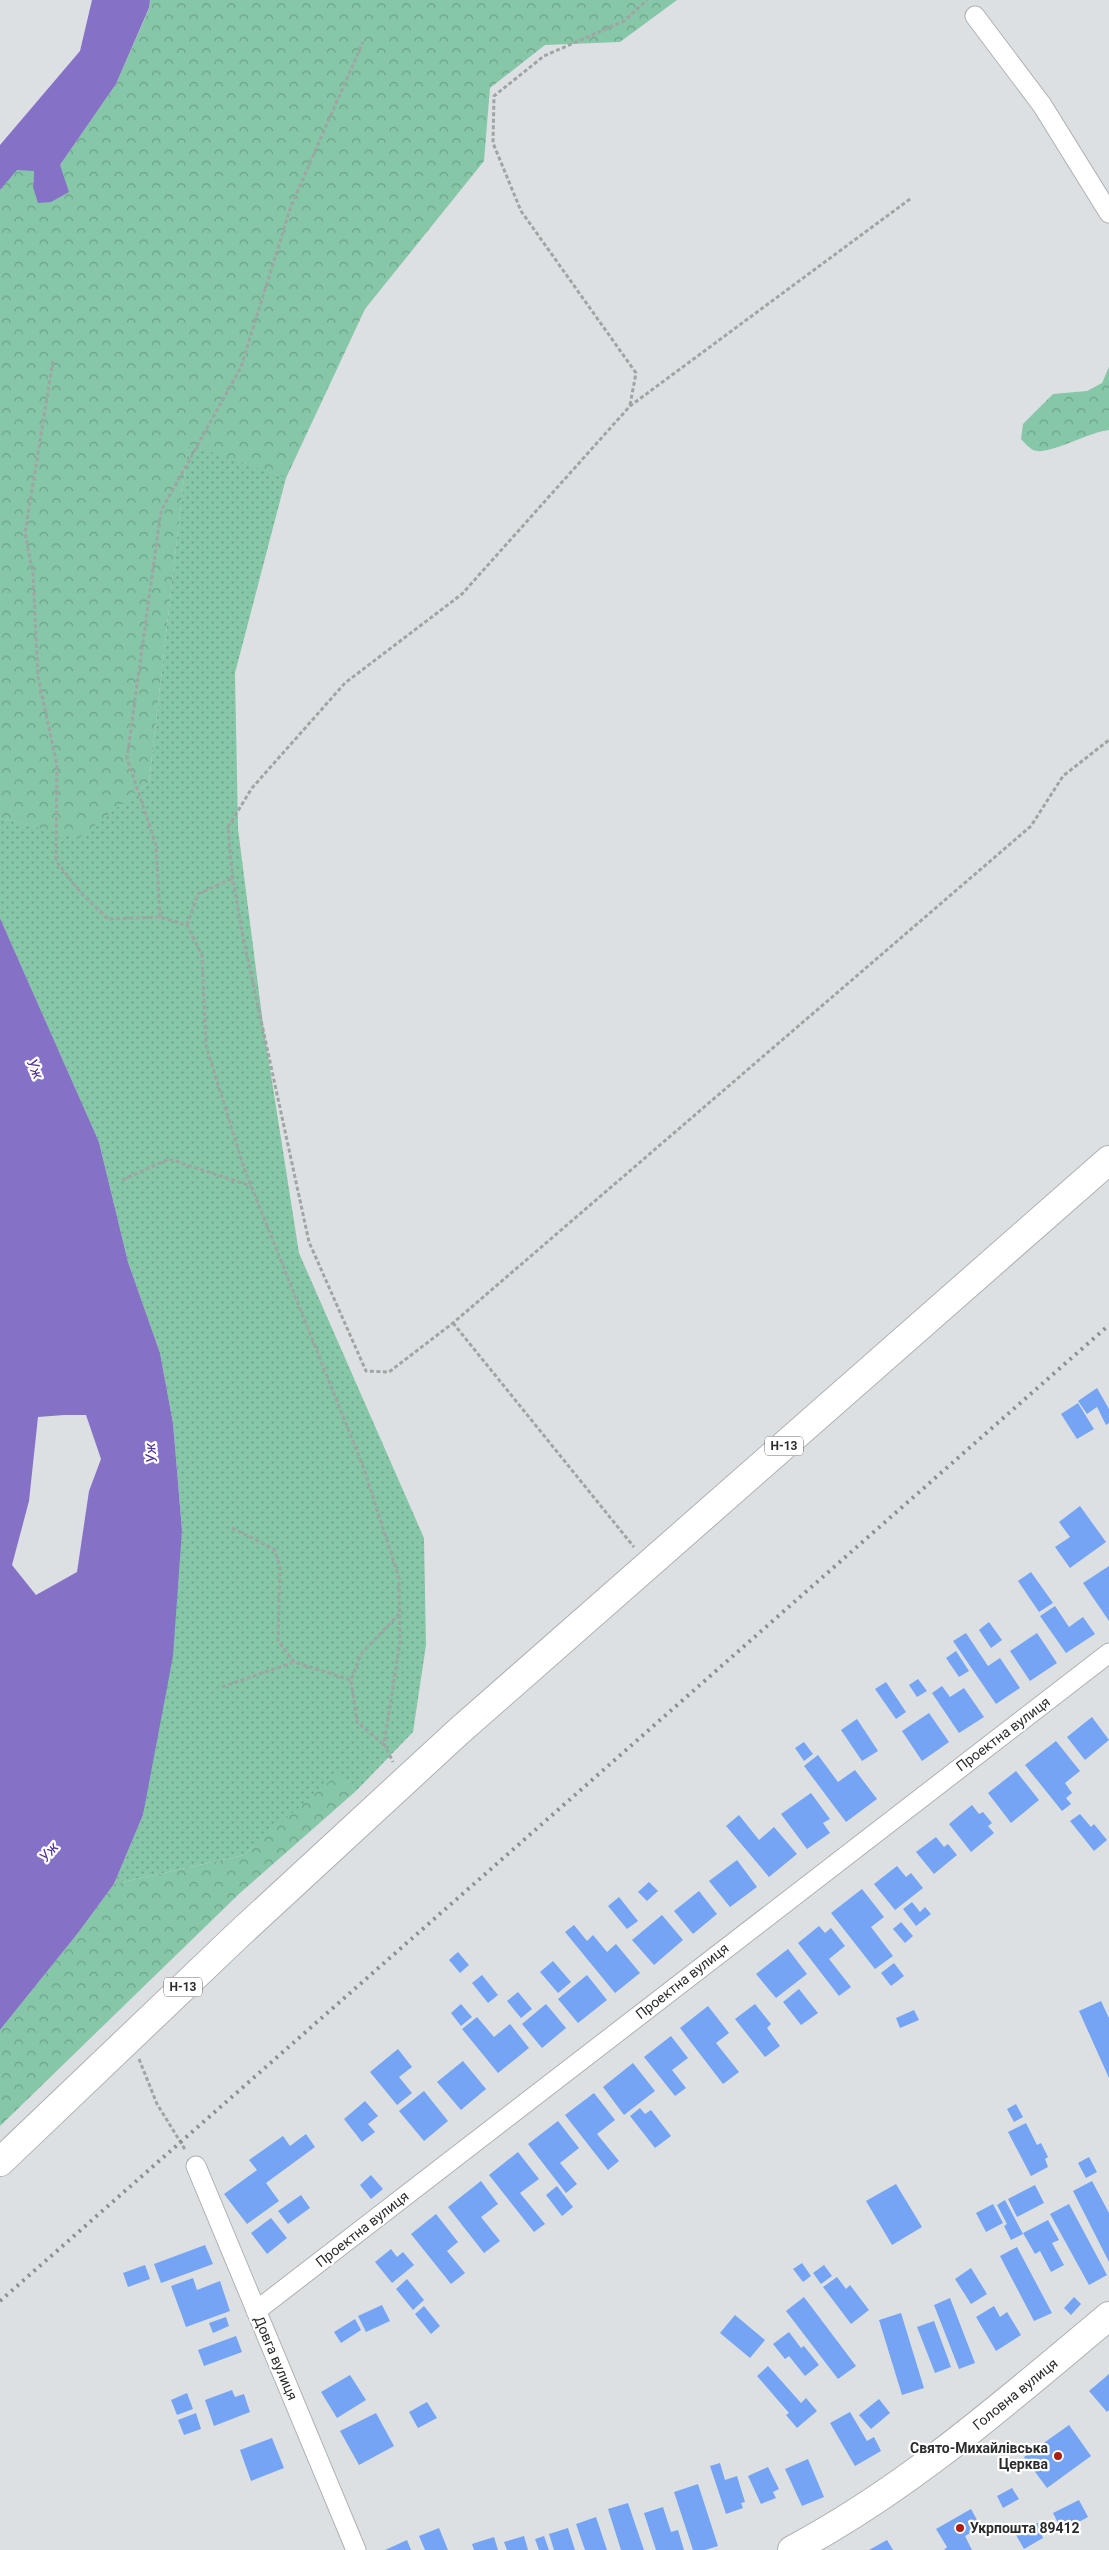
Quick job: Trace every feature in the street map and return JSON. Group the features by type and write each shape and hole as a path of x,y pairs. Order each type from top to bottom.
{"main road":[{"name":"Н-13","path":"0,2162 458,1732 1109,1160"},
{"name":"Головна вулиця","path":"792,2550 859,2511 929,2464 1109,2316"}],"street":[{"path":"975,16 1042,105 1109,213"},
{"name":"Проектна вулиця","path":"256,2311 1109,1653"},
{"name":"Довга вулиця","path":"196,2166 356,2550"}],"path":[{"path":"630,406 636,374 521,211 493,143 494,96 544,56 624,21 647,0"},
{"path":"160,917 156,845 127,758 161,512 241,367 291,206 363,42"},
{"path":"910,199 630,406 462,594 344,682 252,788 228,827 233,878 243,937 310,1242 366,1370 389,1372 453,1323 1031,826 1063,776 1109,740"},
{"path":"53,361 25,533 33,574 38,677 57,765 56,861 81,893 108,919 160,917 187,925"},
{"path":"233,878 198,894 187,925 202,955 206,1046 252,1186 364,1469 399,1578 400,1642 384,1744"},
{"path":"122,1180 169,1160 252,1186"},
{"path":"453,1323 648,1565"},
{"path":"232,1528 274,1549 280,1567 278,1641 294,1662 351,1680"},
{"path":"399,1614 361,1654 351,1680 356,1722 384,1744 404,1782"},
{"path":"222,1687 294,1662"},
{"path":"131,2038 157,2104 196,2166"}],"green space":[{"path":"150,0 677,0 620,42 545,45 490,88 484,161 365,309 286,478 188,444 149,782 79,838 0,818 0,190 16,170 34,170 33,187 60,165 116,84 149,9"},
{"path":"1109,367 1109,430 1101,431 1048,450 1039,451 1031,449 1021,439 1023,424 1053,394 1087,391 1102,383"},
{"path":"188,443 286,478 235,673 238,829 263,1024 299,1253 424,1538 426,1645 413,1732 356,1791 339,1774 244,1855 114,1884 143,1815 182,1530 173,1423 160,1353 128,1262 99,1142 0,918 0,818 79,837 149,782"},
{"path":"339,1773 356,1791 240,1893 0,2126 0,2030 78,1933 114,1884 244,1855"}],"water":[{"path":"92,0 150,0 149,8 116,84 60,165 69,192 51,202 38,203 33,187 34,171 17,170 0,190 0,145 80,51"},
{"name":"Уж","path":"0,918 99,1142 128,1262 160,1353 173,1423 182,1530 173,1656 143,1815 114,1884 78,1933 0,2030","holes":["86,1415 101,1459 89,1491 77,1572 36,1595 12,1565 29,1501 38,1417"]}],"building":[{"path":"1097,1388 1109,1409 1109,1423 1106,1425 1097,1407 1087,1414 1078,1401"},
{"path":"1078,1403 1094,1429 1077,1439 1061,1414"},
{"path":"1080,1506 1106,1542 1070,1568 1055,1547 1070,1537 1059,1522"},
{"path":"1109,1566 1109,1621 1083,1583"},
{"path":"1031,1572 1053,1603 1039,1612 1018,1581"},
{"path":"1055,1606 1069,1627 1083,1617 1095,1634 1066,1653 1040,1616"},
{"path":"989,1622 1002,1640 991,1648 979,1630"},
{"path":"966,1633 988,1666 1000,1658 1020,1688 996,1704 953,1641"},
{"path":"1037,1633 1057,1663 1030,1681 1010,1651"},
{"path":"956,1651 969,1671 959,1677 946,1658"},
{"path":"918,1679 927,1691 917,1697 909,1685"},
{"path":"886,1682 906,1712 896,1719 875,1689"},
{"path":"942,1686 950,1697 964,1688 984,1717 959,1733 932,1693"},
{"path":"929,1713 949,1742 922,1761 902,1731"},
{"path":"1092,1717 1109,1740 1085,1760 1067,1737"},
{"path":"857,1719 878,1751 862,1761 841,1730"},
{"path":"1056,1741 1080,1771 1065,1783 1072,1793 1066,1798 1071,1804 1062,1811 1025,1765"},
{"path":"804,1742 813,1754 804,1761 795,1748"},
{"path":"818,1755 838,1782 855,1770 877,1799 846,1822 804,1766"},
{"path":"1016,1771 1039,1800 1011,1823 988,1793"},
{"path":"811,1793 830,1819 823,1823 830,1833 807,1849 781,1814"},
{"path":"972,1805 979,1814 983,1812 992,1823 988,1826 994,1833 971,1852 949,1824"},
{"path":"1080,1814 1091,1827 1094,1824 1107,1840 1094,1851 1070,1821"},
{"path":"739,1815 759,1840 774,1827 797,1854 769,1877 726,1826"},
{"path":"936,1837 944,1847 948,1844 957,1855 934,1874 916,1852"},
{"path":"737,1860 757,1887 730,1907 709,1881"},
{"path":"897,1866 906,1877 911,1873 923,1888 895,1910 874,1884"},
{"path":"649,1882 658,1891 647,1901 638,1892"},
{"path":"862,1889 884,1917 871,1927 893,1956 875,1969 831,1913"},
{"path":"699,1891 717,1914 693,1934 674,1911"},
{"path":"619,1897 638,1921 627,1929 608,1906"},
{"path":"912,1902 920,1912 925,1907 931,1914 916,1926 903,1909"},
{"path":"662,1915 683,1940 654,1965 632,1940"},
{"path":"901,1922 913,1936 905,1943 893,1929"},
{"path":"574,1925 587,1941 593,1935 607,1952 616,1944 640,1973 615,1993 565,1932"},
{"path":"819,1926 825,1933 831,1928 845,1946 829,1959 851,1987 839,1996 798,1943"},
{"path":"788,1949 807,1974 776,1998 756,1974"},
{"path":"458,1952 469,1965 460,1973 449,1960"},
{"path":"553,1961 571,1982 558,1993 540,1972"},
{"path":"894,1963 904,1976 891,1986 881,1973"},
{"path":"482,1975 498,1995 488,2003 472,1983"},
{"path":"587,1975 607,2000 578,2023 558,1999"},
{"path":"799,1989 818,2013 801,2025 783,2002"},
{"path":"518,1992 532,2009 521,2018 507,2001"},
{"path":"1101,2001 1109,2018 1109,2078 1079,2011"},
{"path":"461,2004 472,2017 461,2026 451,2013"},
{"path":"546,2004 566,2028 542,2048 522,2024"},
{"path":"755,2004 771,2024 767,2028 780,2046 765,2057 735,2019"},
{"path":"708,2006 729,2033 716,2043 739,2072 723,2084 680,2028"},
{"path":"914,2010 919,2020 900,2028 896,2018"},
{"path":"477,2017 494,2037 510,2024 529,2048 498,2073 462,2029"},
{"path":"671,2036 688,2058 672,2070 686,2088 675,2096 644,2057"},
{"path":"398,2049 412,2067 399,2077 412,2093 397,2105 370,2072"},
{"path":"463,2061 486,2089 461,2110 437,2082"},
{"path":"633,2063 655,2091 624,2115 603,2087"},
{"path":"424,2091 448,2121 424,2141 399,2111"},
{"path":"594,2093 615,2120 597,2134 619,2161 608,2170 565,2115"},
{"path":"365,2101 378,2116 368,2124 375,2132 362,2142 344,2119"},
{"path":"1016,2104 1023,2117 1014,2122 1007,2109"},
{"path":"640,2108 645,2114 651,2110 671,2136 655,2148 630,2116"},
{"path":"558,2121 579,2148 560,2163 577,2184 566,2193 528,2144"},
{"path":"1026,2123 1037,2145 1041,2143 1048,2157 1045,2159 1048,2167 1031,2176 1008,2132"},
{"path":"306,2134 315,2147 266,2183 279,2201 247,2224 224,2194 257,2170 249,2160 283,2136 290,2146"},
{"path":"518,2152 539,2179 520,2193 545,2224 534,2232 489,2175"},
{"path":"1089,2157 1097,2172 1086,2178 1078,2163"},
{"path":"371,2175 383,2189 371,2199 360,2185"},
{"path":"481,2181 498,2204 481,2217 500,2241 484,2253 448,2207"},
{"path":"1092,2181 1109,2213 1109,2262 1073,2191"},
{"path":"896,2184 922,2227 892,2245 866,2201"},
{"path":"1035,2185 1044,2203 1017,2217 1008,2199"},
{"path":"557,2186 573,2207 562,2216 546,2195"},
{"path":"301,2195 310,2208 288,2224 278,2211"},
{"path":"1005,2200 1023,2234 1011,2240 1004,2226 1007,2224 997,2205"},
{"path":"993,2204 1003,2223 986,2232 976,2213"},
{"path":"1069,2204 1107,2275 1089,2285 1050,2214"},
{"path":"436,2214 458,2242 447,2251 465,2273 451,2284 411,2234"},
{"path":"271,2218 287,2238 267,2254 251,2233"},
{"path":"1048,2220 1059,2240 1052,2243 1064,2265 1051,2272 1040,2251 1035,2254 1023,2233"},
{"path":"205,2245 213,2264 161,2283 154,2264"},
{"path":"1017,2247 1052,2313 1034,2321 1000,2256"},
{"path":"391,2249 397,2257 403,2252 414,2265 392,2283 375,2262"},
{"path":"802,2263 811,2276 803,2282 793,2269"},
{"path":"145,2265 150,2279 128,2287 123,2273"},
{"path":"824,2265 832,2276 821,2284 813,2273"},
{"path":"971,2268 987,2294 971,2304 955,2279"},
{"path":"837,2277 846,2289 850,2285 869,2310 851,2324 823,2287"},
{"path":"193,2278 197,2290 220,2281 230,2311 186,2327 171,2286"},
{"path":"407,2279 424,2300 413,2310 396,2289"},
{"path":"804,2297 856,2366 838,2379 786,2311"},
{"path":"1074,2297 1081,2304 1071,2315 1064,2308"},
{"path":"950,2298 975,2363 959,2369 934,2305"},
{"path":"382,2305 390,2321 366,2332 358,2316"},
{"path":"424,2306 440,2326 431,2334 415,2314"},
{"path":"994,2306 1000,2317 1007,2312 1021,2335 996,2351 976,2317"},
{"path":"901,2313 924,2388 902,2395 879,2320"},
{"path":"735,2315 765,2340 750,2358 720,2333"},
{"path":"226,2317 229,2326 213,2333 209,2323"},
{"path":"355,2319 361,2330 341,2343 334,2332"},
{"path":"934,2321 951,2367 935,2373 917,2327"},
{"path":"789,2332 801,2348 804,2346 819,2365 805,2376 789,2356 785,2359 773,2344"},
{"path":"236,2336 242,2352 204,2366 198,2350"},
{"path":"768,2366 801,2403 806,2398 817,2411 797,2428 786,2415 789,2413 757,2376"},
{"path":"1109,2374 1109,2410 1107,2412 1089,2391"},
{"path":"350,2375 366,2400 337,2418 321,2392"},
{"path":"232,2390 235,2397 244,2394 250,2412 214,2426 205,2400"},
{"path":"187,2393 193,2409 177,2415 171,2400"},
{"path":"879,2399 890,2413 871,2429 859,2415"},
{"path":"427,2402 437,2418 418,2428 409,2412"},
{"path":"850,2412 867,2441 874,2437 881,2451 855,2466 830,2423"},
{"path":"196,2413 201,2429 184,2435 178,2420"},
{"path":"376,2413 394,2446 359,2465 340,2431"},
{"name":"Свято-Михайлівська Церква","path":"1069,2425 1091,2456 1047,2488 1024,2457"},
{"path":"272,2438 284,2468 251,2481 240,2450"},
{"path":"808,2459 824,2497 802,2506 785,2469"},
{"path":"720,2463 725,2480 737,2476 745,2502 741,2503 743,2508 726,2514 710,2466"},
{"path":"768,2467 779,2489 773,2492 776,2498 761,2504 748,2476"},
{"path":"698,2484 718,2546 705,2550 693,2550 674,2492"},
{"path":"1012,2488 1019,2499 1003,2508 997,2496"},
{"path":"1079,2500 1088,2517 1062,2531 1053,2513"},
{"path":"628,2503 644,2550 621,2550 608,2509"},
{"path":"663,2507 671,2532 678,2530 684,2550 656,2550 644,2513"},
{"path":"971,2509 981,2527 965,2536 972,2550 944,2550 947,2547 936,2529"},
{"path":"596,2517 607,2550 585,2550 576,2524"},
{"path":"1043,2520 1047,2526 1040,2531 1043,2538 1024,2549 1016,2535"},
{"path":"439,2528 448,2550 425,2550 419,2536"},
{"path":"568,2528 575,2550 554,2550 549,2534"},
{"path":"524,2536 528,2550 507,2550 504,2542"},
{"path":"544,2536 549,2550 539,2550 535,2539"},
{"path":"494,2537 498,2550 474,2550 472,2544"},
{"path":"407,2540 411,2550 385,2550"},
{"path":"887,2540 893,2550 869,2550"}],"railway":[{"path":"0,2301 1109,1325"}],"place":[{"name":"Свято-Михайлівська Церква","path":"1058,2456"},
{"name":"Укрпошта 89412","path":"960,2528"}]}
